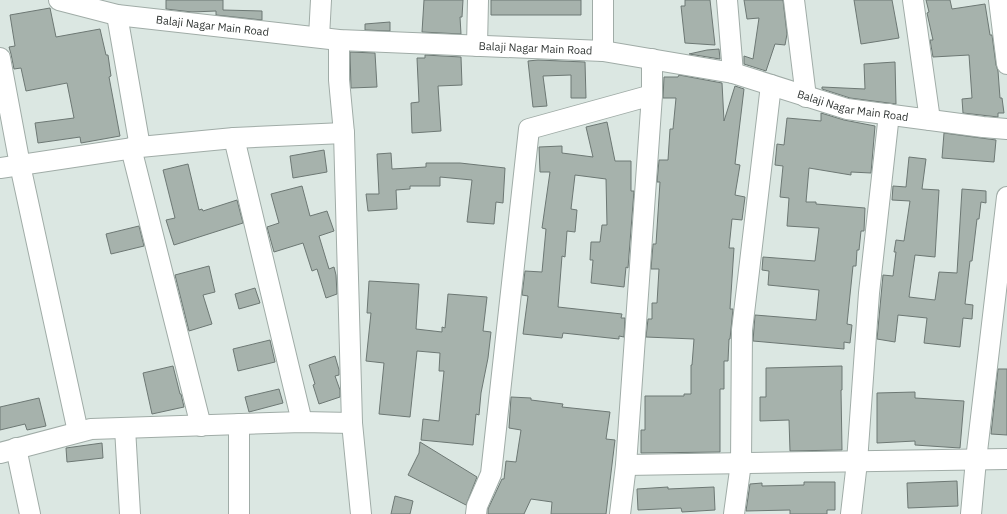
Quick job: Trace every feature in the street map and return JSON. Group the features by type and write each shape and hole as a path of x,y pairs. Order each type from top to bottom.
{"street":[{"name":"Balaji Nagar Main Road","path":"59,0 117,15 339,40 603,51 733,73 847,109 1007,129"},
{"path":"319,37 321,0"},
{"path":"477,46 478,0"},
{"path":"603,0 603,51"},
{"path":"727,0 733,73"},
{"path":"794,0 806,97"},
{"path":"913,0 930,120"},
{"path":"999,0 1005,29 1007,64"},
{"path":"117,15 135,148 201,426"},
{"path":"339,40 339,80 344,133 352,423 361,514"},
{"path":"0,58 20,165 78,432"},
{"path":"620,514 626,465 652,95 652,59"},
{"path":"734,514 740,463 742,330 771,85"},
{"path":"476,514 476,506 491,474 529,129 652,95"},
{"path":"851,514 857,462 870,293 890,114"},
{"path":"0,168 135,148 234,138 344,133"},
{"path":"234,138 302,422"},
{"path":"971,514 976,460 1001,304 1007,197"},
{"path":"30,514 8,450 91,429 302,422 352,423"},
{"path":"239,424 239,514"},
{"path":"125,428 130,514"},
{"path":"626,465 1007,459"}],"building":[{"path":"166,0 223,0 223,10 262,11 262,20 216,15 216,11 192,12 166,9"},
{"path":"424,0 463,0 462,17 460,17 461,34 422,32"},
{"path":"491,0 581,0 581,15 491,15"},
{"path":"685,0 710,0 715,45 685,43 681,6 685,6"},
{"path":"744,0 783,0 787,34 785,45 775,44 766,71 744,64 744,56 753,59 759,18 747,19"},
{"path":"854,0 892,0 899,38 861,44"},
{"path":"926,0 950,0 952,9 985,4 990,35 992,35 998,71 1000,98 1002,98 1004,113 998,113 998,117 963,113 962,99 972,98 969,55 933,57 930,40 933,40 927,13 929,12"},
{"path":"50,8 56,37 100,29 106,55 108,55 111,76 109,77 120,136 81,143 80,137 38,143 35,123 74,118 67,83 26,91 21,68 14,69 9,47 15,46 10,15"},
{"path":"390,22 390,31 365,30 365,24"},
{"path":"719,49 720,59 689,54 707,50"},
{"path":"350,52 375,53 377,87 351,88"},
{"path":"425,55 461,57 462,85 438,86 441,131 412,133 411,103 419,102 417,58 425,58"},
{"path":"528,61 585,62 586,98 571,98 571,75 543,76 547,106 533,107"},
{"path":"895,62 896,104 850,98 822,89 822,87 865,89 864,64"},
{"path":"679,75 722,83 724,121 735,86 744,89 735,164 740,165 735,195 745,197 742,220 732,219 729,248 734,248 730,309 733,309 728,361 724,361 724,389 720,389 720,452 641,453 641,430 645,430 645,396 684,396 684,394 691,394 691,365 694,339 646,337 648,319 652,319 652,303 657,303 659,269 651,269 653,244 656,244 660,182 657,182 659,160 668,160 670,129 673,129 676,98 663,98 664,77 678,77"},
{"path":"821,113 844,120 875,126 871,173 851,172 851,175 809,168 806,202 865,208 864,231 861,231 859,250 857,250 856,266 853,266 847,324 852,325 850,343 844,342 844,349 753,341 755,315 816,320 819,290 768,285 769,271 762,270 763,257 815,261 819,228 787,226 789,198 780,197 783,166 775,165 777,144 784,145 787,118 821,121"},
{"path":"607,122 615,161 631,161 631,191 634,191 628,268 626,267 624,287 591,283 593,260 590,260 591,242 600,242 602,225 607,225 606,179 575,175 571,209 577,210 575,232 567,231 565,257 562,256 558,307 622,314 621,318 625,318 624,337 619,336 619,339 563,333 562,338 523,334 528,296 522,295 525,271 542,272 546,229 542,228 550,172 540,172 539,147 562,146 562,153 593,157 586,127"},
{"path":"944,133 996,140 994,162 942,158"},
{"path":"324,150 327,172 293,178 290,156"},
{"path":"391,153 392,169 426,167 426,163 460,163 505,168 503,203 496,202 494,224 467,222 472,180 440,177 440,186 410,186 410,189 396,190 397,209 368,211 366,194 379,194 377,154"},
{"path":"909,157 926,159 922,189 939,190 935,257 915,255 909,297 935,300 939,272 957,273 962,189 986,191 986,203 981,202 979,219 977,219 965,304 973,305 972,319 963,318 960,347 924,343 927,318 898,315 895,342 877,339 883,275 893,276 896,240 904,241 910,201 892,200 893,186 906,187"},
{"path":"188,164 199,210 202,209 203,211 237,200 243,223 174,245 166,220 175,218 163,170"},
{"path":"302,186 310,216 327,211 334,231 319,236 329,269 334,267 336,275 337,294 326,298 317,269 312,271 303,243 274,252 267,227 279,223 271,194"},
{"path":"139,226 144,246 111,254 106,234"},
{"path":"209,266 215,292 203,295 212,324 189,331 175,275"},
{"path":"369,281 419,284 416,329 442,332 442,327 445,328 448,294 487,297 483,331 491,332 479,415 476,414 473,445 421,440 423,419 439,421 444,371 439,371 440,353 417,351 410,417 379,414 384,363 366,361 371,313 367,313"},
{"path":"255,288 260,303 239,309 235,294"},
{"path":"270,340 275,362 238,371 233,349"},
{"path":"335,356 339,375 335,376 340,390 340,397 319,404 309,365"},
{"path":"173,366 184,407 152,414 143,373"},
{"path":"842,366 842,450 790,451 789,420 760,421 760,397 766,397 766,368"},
{"path":"998,369 1007,369 1007,435 991,434"},
{"path":"279,389 283,403 249,412 245,397"},
{"path":"915,392 915,398 964,401 960,448 915,445 915,441 877,443 877,393"},
{"path":"511,397 531,398 531,400 563,404 562,407 610,412 606,439 615,440 606,514 551,514 552,502 531,499 524,514 488,514 488,509 502,479 504,479 506,461 516,462 521,430 509,428"},
{"path":"39,398 46,426 27,430 25,424 0,430 0,407"},
{"path":"420,442 477,477 466,505 408,475 419,453"},
{"path":"102,443 103,458 67,462 66,448"},
{"path":"957,481 958,506 908,508 907,483"},
{"path":"804,482 835,482 835,510 827,510 827,514 790,514 790,510 746,511 750,484 762,483 762,486 804,485"},
{"path":"668,487 668,489 714,487 715,510 682,512 681,508 638,510 637,489"},
{"path":"395,496 413,501 410,514 391,514"}]}
